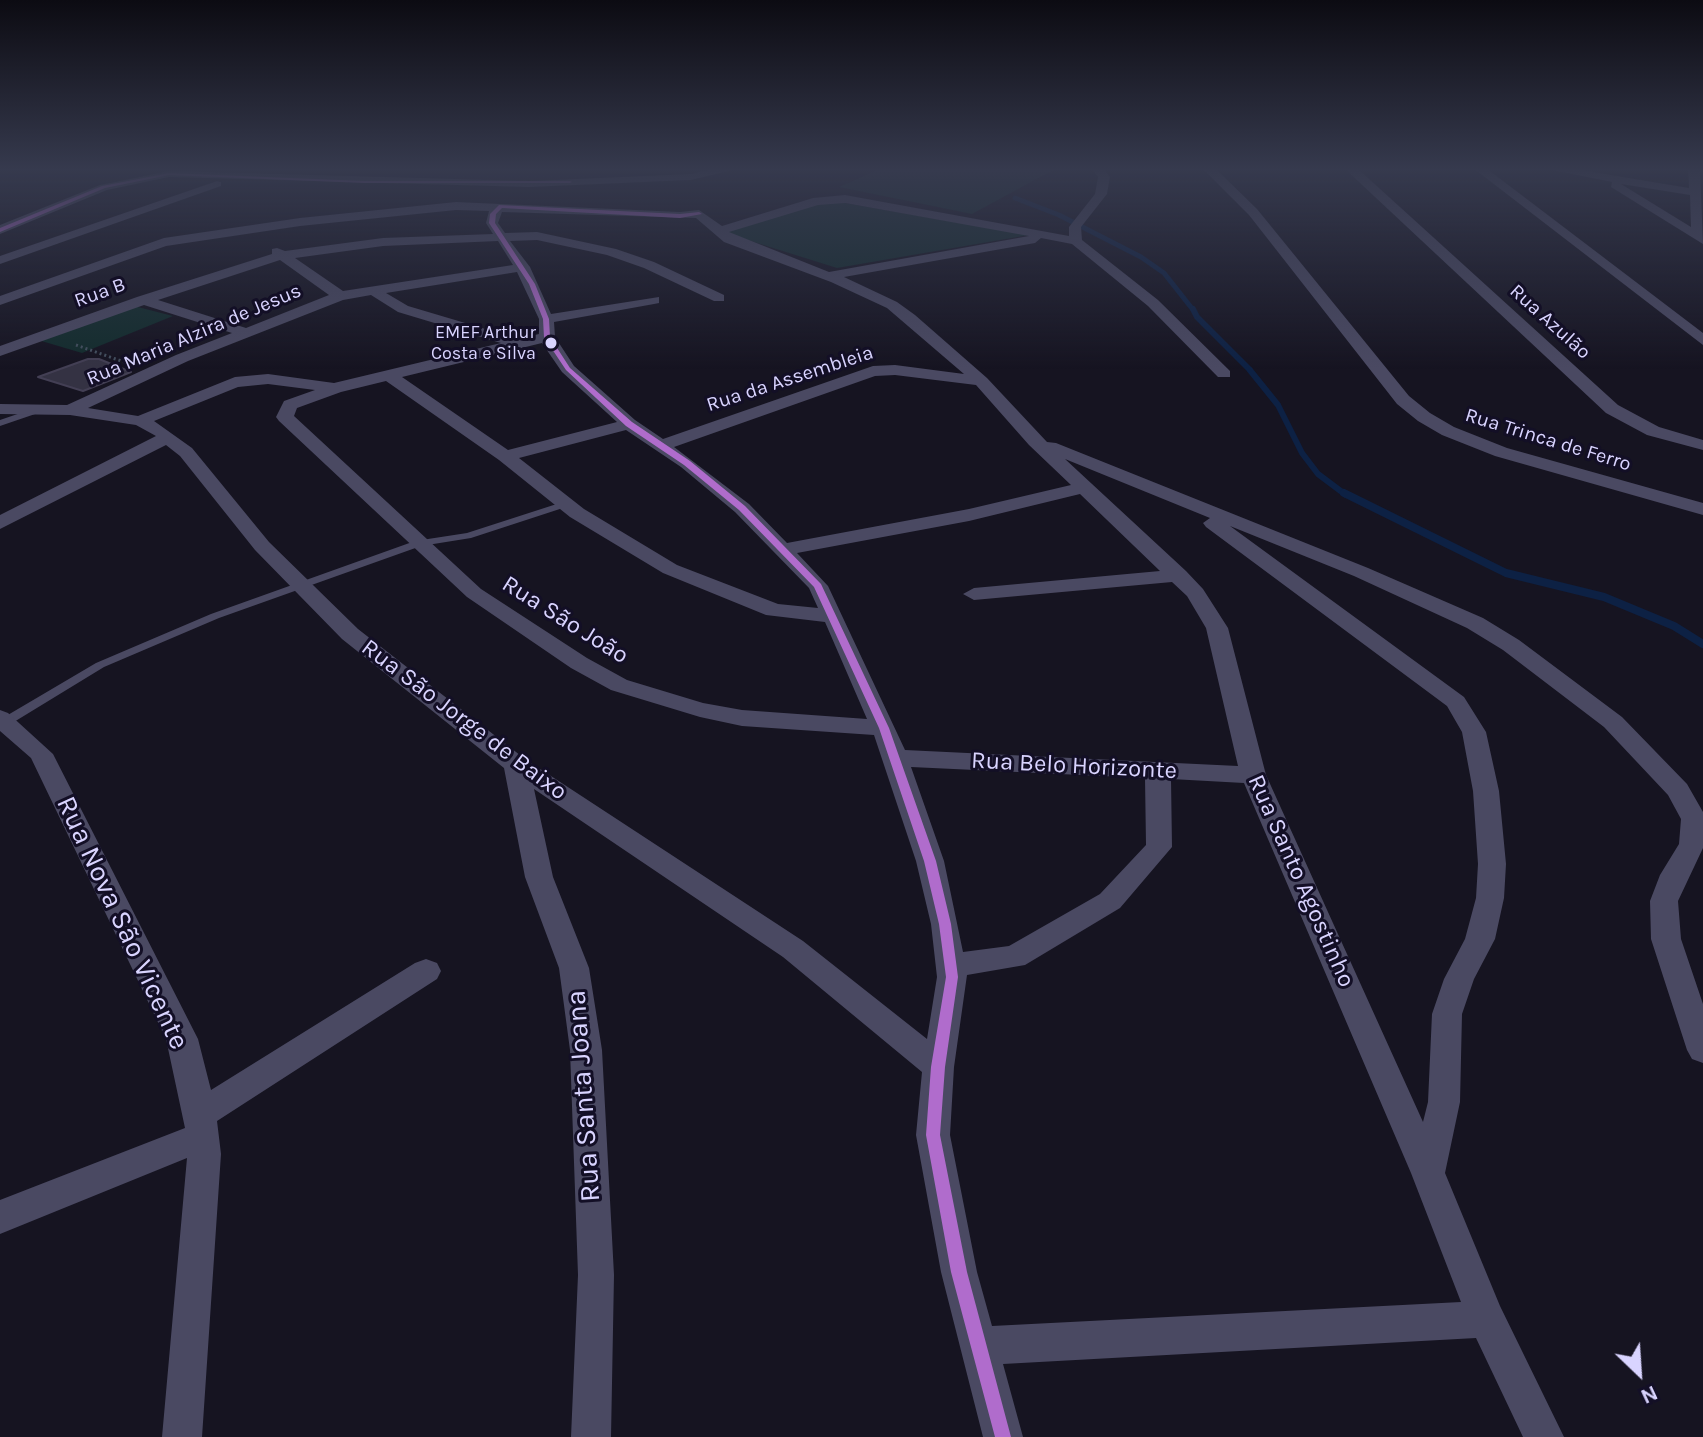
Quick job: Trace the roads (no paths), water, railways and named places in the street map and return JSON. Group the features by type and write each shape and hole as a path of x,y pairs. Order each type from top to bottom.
{"street":[{"path":"0,260 71,235"},
{"path":"0,301 164,242 208,235"},
{"path":"260,235 281,256 340,296"},
{"name":"Rua Santo Agostinho","path":"725,235 892,305 981,381 1035,441 1196,593 1217,628 1253,775 1428,1173 1487,1319 1544,1437"},
{"path":"1040,235 1076,241 1153,303 1224,374"},
{"path":"1076,235 1076,241"},
{"name":"Rua Trinca de Ferro","path":"1271,235 1403,400 1424,417 1448,431 1501,452 1703,509"},
{"name":"Rua Azulão","path":"1423,235 1612,409 1653,431 1703,445"},
{"path":"1566,235 1703,340"},
{"path":"499,236 523,267 546,328 568,369 629,424 662,445 742,508 786,549 818,586 884,728 930,861 945,924 951,965 933,1135 959,1272 1003,1437"},
{"name":"Rua B","path":"0,351 142,300 281,256 383,242 537,236 611,252 649,265 719,298"},
{"path":"828,276 1051,237"},
{"name":"Rua Maria Alzira de Jesus","path":"70,410 245,332 340,296 523,267"},
{"path":"370,289 403,309 517,343"},
{"path":"142,300 245,332"},
{"path":"0,409 70,410 140,421 235,382 268,379 335,388 517,343 546,328 654,300"},
{"name":"Rua da Assembleia","path":"662,445 873,371 895,370 981,381"},
{"path":"387,374 505,456 566,504 670,569 774,610 831,616"},
{"name":"Rua São João","path":"335,388 290,405 285,417 474,593 579,663 619,685 686,707 742,718 884,728"},
{"name":"Rua São Jorge de Baixo","path":"140,421 186,452 262,546 350,634 516,765 793,949 938,1067"},
{"path":"505,456 629,424"},
{"path":"0,523 168,437"},
{"path":"1035,441 1361,572 1475,623 1511,645 1613,722 1678,790 1694,819 1692,844 1674,875 1664,901 1666,939 1703,1050"},
{"path":"786,549 969,515 1084,487"},
{"path":"1186,503 1429,680 1456,702 1474,732 1486,791 1492,864 1490,898 1480,939 1459,979 1447,1014 1444,1102 1428,1173"},
{"path":"974,594 1179,575"},
{"name":"Rua Nova São Vicente","path":"2,720 41,754 182,1039 201,1125 204,1154 182,1437"},
{"name":"Rua Belo Horizonte","path":"896,758 1253,775"},
{"name":"Rua Santa Joana","path":"516,765 539,877 574,968 586,1050 596,1275 591,1437"},
{"path":"951,965 1015,957 1110,901 1159,847 1158,770"},
{"path":"0,1217 201,1125 426,971"},
{"path":"979,1346 1487,1319"}],"lane":[{"path":"0,423 38,410"},
{"path":"2,720 100,665 299,584 419,543 468,536 566,504"}],"waterway":[{"path":"1098,235 1164,273 1194,311"},
{"path":"1194,311 1278,405 1302,453 1318,474 1346,495"},
{"path":"1344,493 1506,573 1604,597 1674,626 1703,644"}],"place":[{"name":"EMEF Arthur Costa e Silva","path":"551,343"}]}
